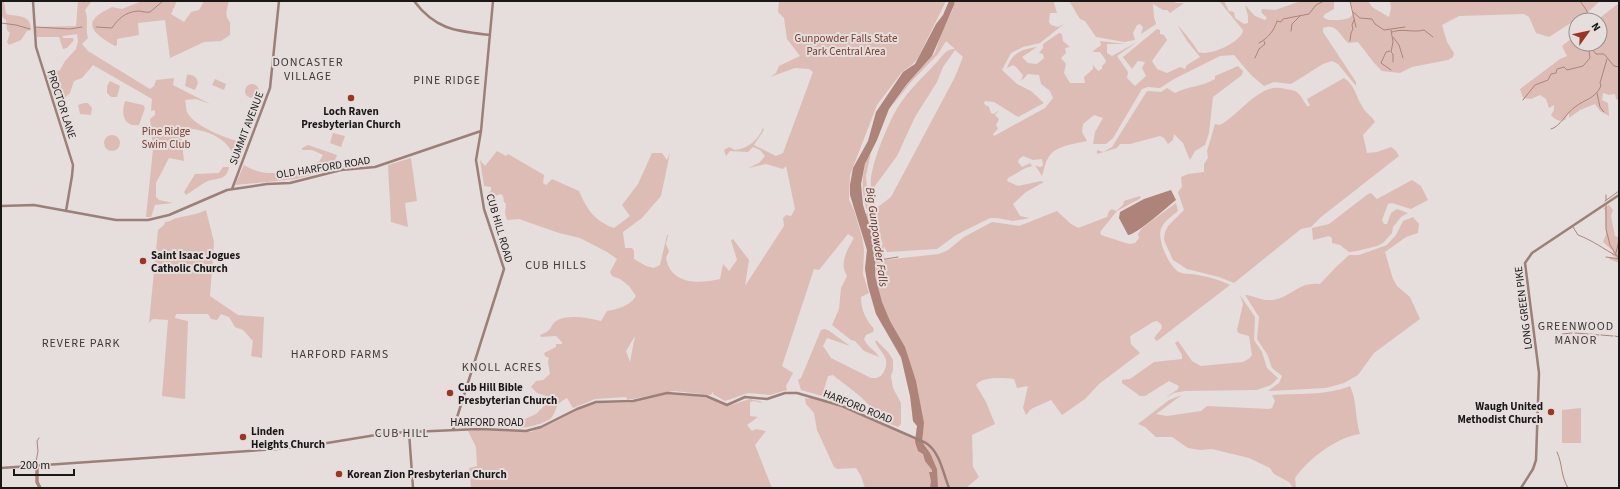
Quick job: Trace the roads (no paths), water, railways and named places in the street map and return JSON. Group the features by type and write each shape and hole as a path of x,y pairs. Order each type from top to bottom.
{"street":[{"name":"PROCTOR LANE","path":"33,1 36,47 73,165 66,211"},
{"name":"SUMMIT AVENUE","path":"232,189 270,88 279,1"},
{"path":"414,1 428,17 442,26 459,31 490,35"},
{"name":"CUB HILL ROAD","path":"453,430 504,269 482,198 476,160 481,131 493,1"},
{"name":"OLD HARFORD ROAD","path":"1,206 34,205 116,220 148,220 169,215 232,189 290,183 341,170 375,167 481,131"},
{"name":"LONG GREEN PIKE","path":"1521,488 1533,469 1536,460 1539,380 1525,263 1528,257 1537,250 1619,195"},
{"name":"HARFORD ROAD","path":"1,468 241,452 313,445 363,436 409,432 453,430 529,431 596,402 626,402 667,393 706,396 727,405 745,398 768,399 791,392 837,404 924,442 935,452 948,488"},
{"path":"409,432 413,488"}],"waterway":[{"path":"96,27 112,28 119,19 126,14 138,11 150,12 163,1"},
{"path":"1259,43 1270,34 1277,21 1281,22 1283,19 1309,14 1316,5 1324,1"},
{"path":"1350,1 1356,27"},
{"path":"1580,1 1587,12"},
{"path":"1353,12 1360,18 1372,19 1375,24 1384,30 1405,27"},
{"path":"1291,31 1292,24 1300,16"},
{"path":"1350,41 1354,20"},
{"path":"1,23 30,29"},
{"path":"35,27 70,29 82,27"},
{"path":"1391,30 1393,42 1391,52 1393,54 1393,62"},
{"path":"1392,32 1400,30 1424,30 1433,37"},
{"path":"1393,37 1399,45 1403,58"},
{"path":"1255,58 1259,49 1265,44 1264,41"},
{"path":"1390,51 1386,52 1381,63 1391,70"},
{"path":"1523,100 1535,85 1548,80 1551,74 1556,73 1557,69 1564,67 1567,70 1583,66 1590,58 1589,52"},
{"path":"1594,52 1596,54 1604,54 1614,66 1619,67"},
{"path":"1551,129 1557,126 1579,104 1596,94 1601,86 1600,83 1607,59"},
{"path":"1597,93 1600,107 1604,112"},
{"path":"1605,201 1619,191"},
{"path":"1606,195 1606,200"},
{"path":"1606,205 1606,229 1610,245 1619,259"},
{"path":"1573,227 1578,235 1617,256"},
{"path":"1616,253 1619,240"},
{"name":"Big Gunpowder Falls","path":"873,261 898,257"},
{"path":"1606,257 1619,259"},
{"path":"1562,334 1572,333"},
{"path":"1575,333 1588,334"},
{"path":"1590,334 1599,335"},
{"path":"1601,335 1613,336"},
{"path":"1615,336 1619,337"},
{"path":"36,462 38,451 37,441 39,438"},
{"path":"1557,452 1568,488"},
{"path":"37,468 37,482 40,488"}],"place":[{"name":"Loch Raven Presbyterian Church","path":"351,98"},
{"name":"Saint Isaac Jogues Catholic Church","path":"143,261"},
{"name":"Cub Hill Bible Presbyterian Church","path":"450,393"},
{"name":"Waugh United Methodist Church","path":"1551,412"},
{"name":"Linden Heights Church","path":"243,437"},
{"name":"Korean Zion Presbyterian Church","path":"339,474"}],"district":[{"name":"DONCASTER VILLAGE","path":"308,69"},
{"name":"PINE RIDGE","path":"447,80"},
{"name":"CUB HILLS","path":"556,265"},
{"name":"GREENWOOD MANOR","path":"1576,333"},
{"name":"REVERE PARK","path":"81,343"},
{"name":"HARFORD FARMS","path":"340,354"},
{"name":"KNOLL ACRES","path":"502,367"},
{"name":"CUB HILL","path":"402,433"}],"park label":[{"name":"Gunpowder Falls State Park Central Area","path":"846,44"},
{"name":"Pine Ridge Swim Club","path":"166,137"}]}
